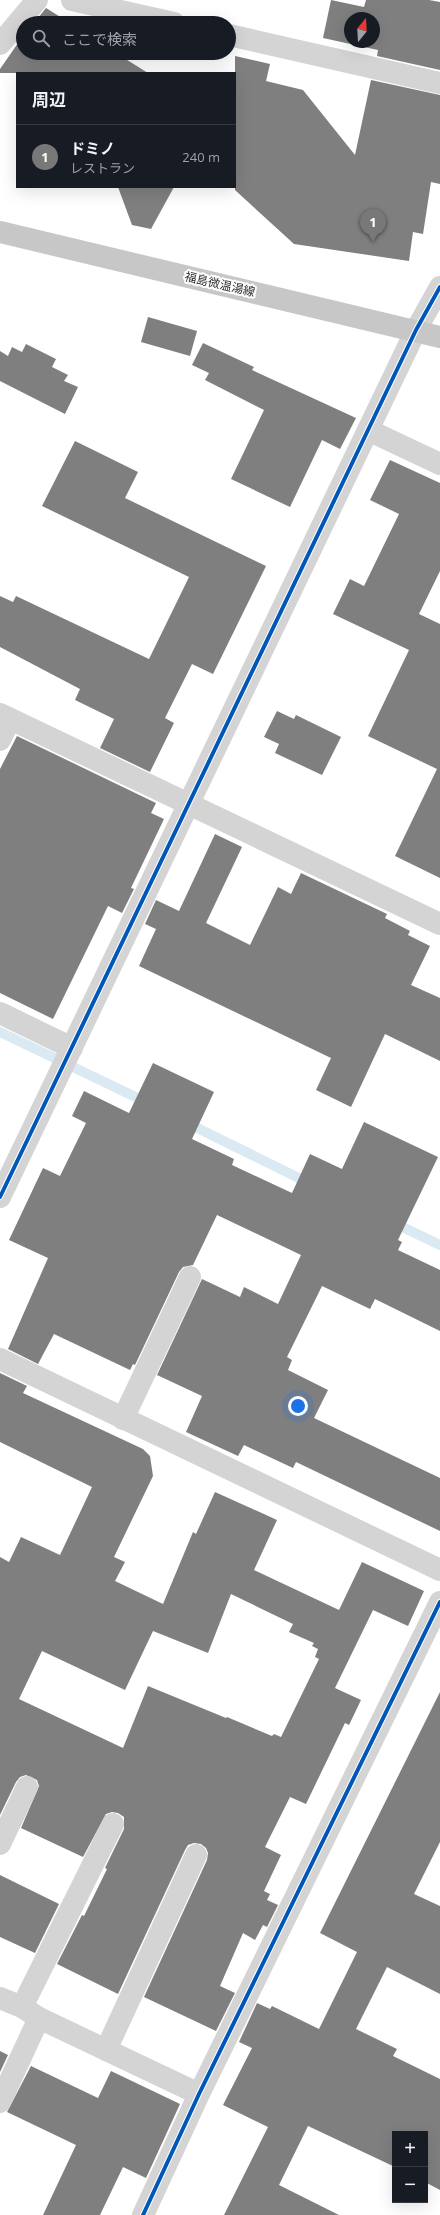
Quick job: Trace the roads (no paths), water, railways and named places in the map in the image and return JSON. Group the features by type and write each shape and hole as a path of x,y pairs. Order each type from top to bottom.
{"main road":[{"name":"福島微温湯線","path":"0,232 416,330 440,337"}],"street":[{"path":"24,16 37,0"},
{"path":"72,0 143,16"},
{"path":"0,44 16,25"},
{"path":"236,37 440,83"},
{"path":"0,1197 189,806 416,330 440,287"},
{"path":"368,430 440,464"},
{"path":"0,740 5,716 189,806 440,924"},
{"path":"0,1013 72,1048"},
{"path":"123,1419 190,1277"},
{"path":"0,1360 440,1570"},
{"path":"144,2215 199,2094 440,1602"},
{"path":"0,1844 27,1786"},
{"path":"0,2102 30,2013 113,1824"},
{"path":"106,2050 196,1855"},
{"path":"0,1998 199,2094"}],"waterway":[{"path":"0,1032 148,1103"},
{"path":"185,1122 311,1184"},
{"path":"392,1222 440,1245"}],"place":[{"name":"ドミノ","path":"373,242"}]}
